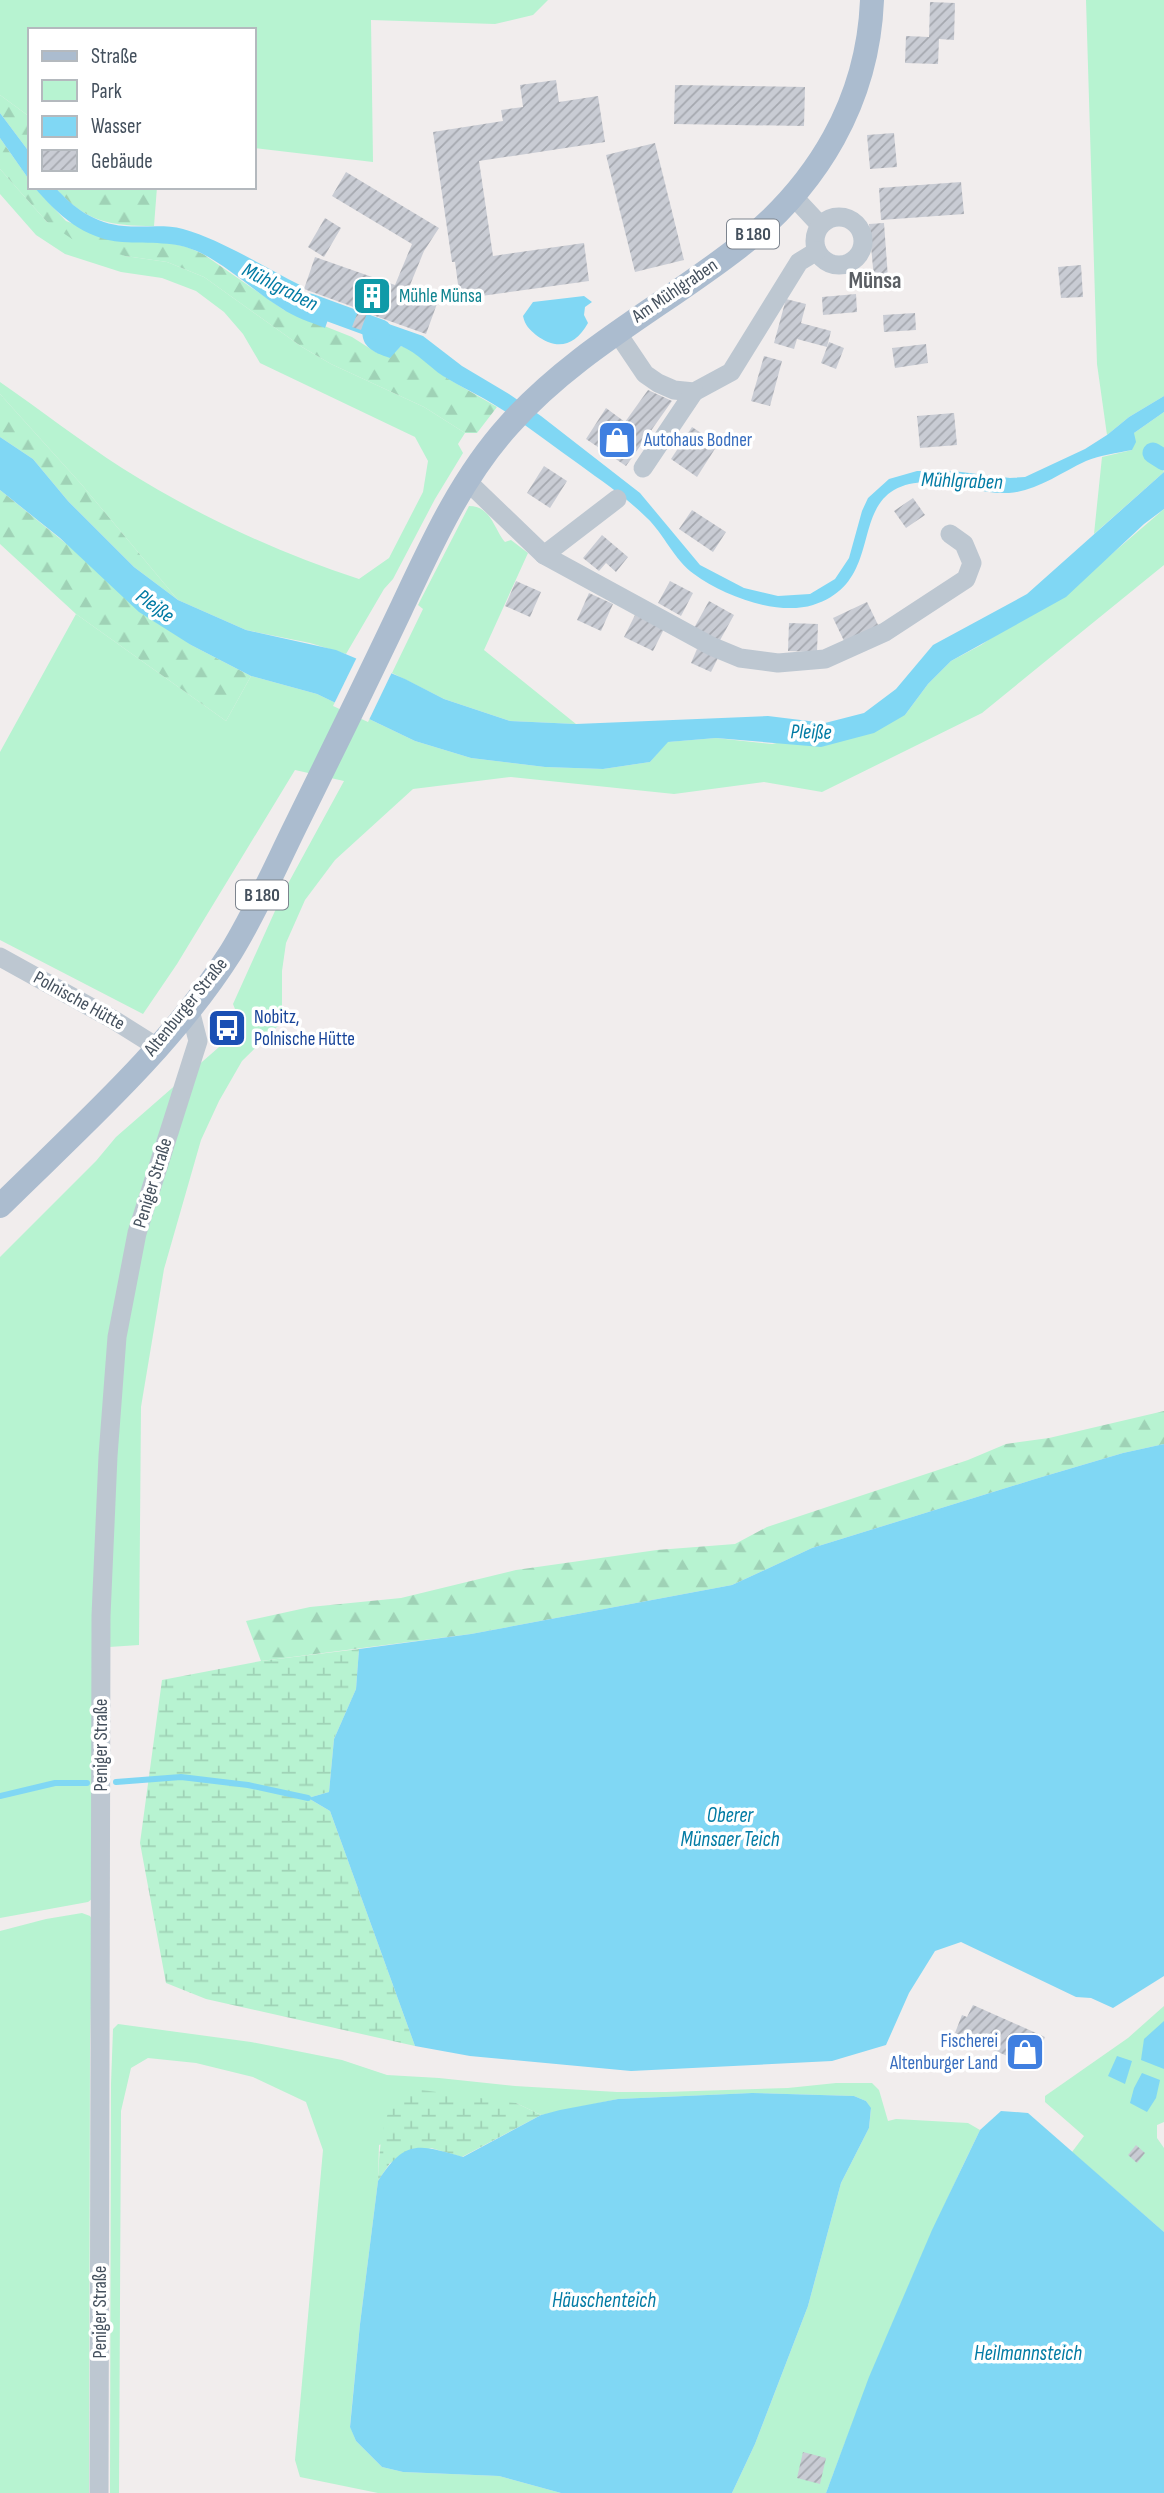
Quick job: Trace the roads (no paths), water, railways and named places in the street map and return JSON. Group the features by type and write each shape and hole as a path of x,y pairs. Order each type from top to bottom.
{"main road":[{"name":"Am Mühlgraben","path":"323,772 427,554 467,481 508,426 536,397 616,331 740,246 793,196 812,172 848,111 867,55 873,0"},
{"name":"Altenburger Straße","path":"0,1206 94,1113 190,1010 230,952 256,907 323,772"}],"street":[{"path":"793,196 820,225"},
{"path":"834,217 850,220 861,232 862,248 852,261 836,265 828,263 817,251 815,238 820,225 834,217"},
{"path":"643,468 694,392 731,372 799,261 817,251"},
{"path":"616,331 645,374 674,390 694,392"},
{"path":"467,481 544,555 711,646 740,658 778,663 825,659 885,632 966,579 972,563 964,544 950,534"},
{"path":"544,555 617,499"},
{"name":"Polnische Hütte","path":"0,957 157,1046"},
{"name":"Peniger Straße","path":"99,2493 101,1616 108,1456 117,1337 137,1233 198,1041 190,1010"}],"water":[{"path":"0,113 28,150 28,178 0,138"},
{"path":"36,189 57,189 77,208 114,225 161,226 198,234 300,285 299,291 339,306 334,318 329,317 325,328 286,311 201,253 172,244 108,240 84,231 53,207"},
{"path":"584,296 592,302 585,307 584,315 588,323 577,337 565,344 544,340 529,329 525,322 523,316 533,302"},
{"path":"366,316 423,336 462,366 541,416 640,493 700,565 744,588 778,596 810,594 835,579 849,558 868,498 889,479 917,471 1025,477 1085,449 1164,396 1164,412 1134,433 1136,442 1132,450 1091,459 1019,492 995,493 921,482 894,490 881,501 873,515 857,566 848,582 834,595 813,605 783,608 735,596 694,574 681,562 653,524 623,497 519,421 443,376 413,352 401,346 390,358 374,352 363,338"},
{"name":"Pleiße","path":"0,437 33,459 68,501 134,567 178,600 246,630 336,650 444,699 510,721 576,724 768,716 825,723 864,713 896,689 933,645 1027,594 1164,472 1164,509 1144,524 1066,597 951,661 928,684 905,715 874,733 821,747 716,738 668,742 650,762 603,769 545,767 471,758 415,741 317,694 251,676 191,645 139,612 60,538 0,490"},
{"name":"Oberer Münsaer Teich","path":"1164,1444 1164,1976 1113,2008 1091,1998 1076,1997 961,1942 935,1951 909,1993 886,2045 832,2061 631,2071 470,2056 415,2046 330,1811 308,1798 329,1792 334,1739 356,1689 359,1649 471,1634 732,1585 812,1548 1123,1453"},
{"path":"1164,2021 1164,2069 1141,2060 1144,2039"},
{"path":"1117,2056 1132,2061 1125,2084 1108,2076"},
{"path":"1142,2073 1160,2080 1156,2098 1147,2112 1130,2103"},
{"name":"Häuschenteich","path":"752,2093 854,2096 866,2101 871,2108 869,2128 841,2183 808,2306 755,2444 732,2493 561,2493 499,2476 403,2472 382,2467 356,2441 350,2427 378,2181 396,2158 414,2148 435,2149 463,2157 541,2115 618,2099"},
{"name":"Heilmannsteich","path":"1001,2111 1028,2113 1164,2232 1164,2493 826,2493 869,2377 932,2230 980,2130"}],"waterway":[{"name":"Mühlgraben","path":"310,304 381,330"},
{"path":"1153,453 1164,460"},
{"path":"116,1782 181,1777 248,1785 308,1798"},
{"path":"0,1796 55,1783 87,1783"}],"place":[{"name":"Mühle Münsa","path":"372,296"},
{"name":"Autohaus Bodner","path":"617,440"},
{"name":"Nobitz, Polnische Hütte","path":"227,1028"},
{"name":"Fischerei Altenburger Land","path":"1025,2052"}],"district":[{"name":"Münsa","path":"875,281"}]}
